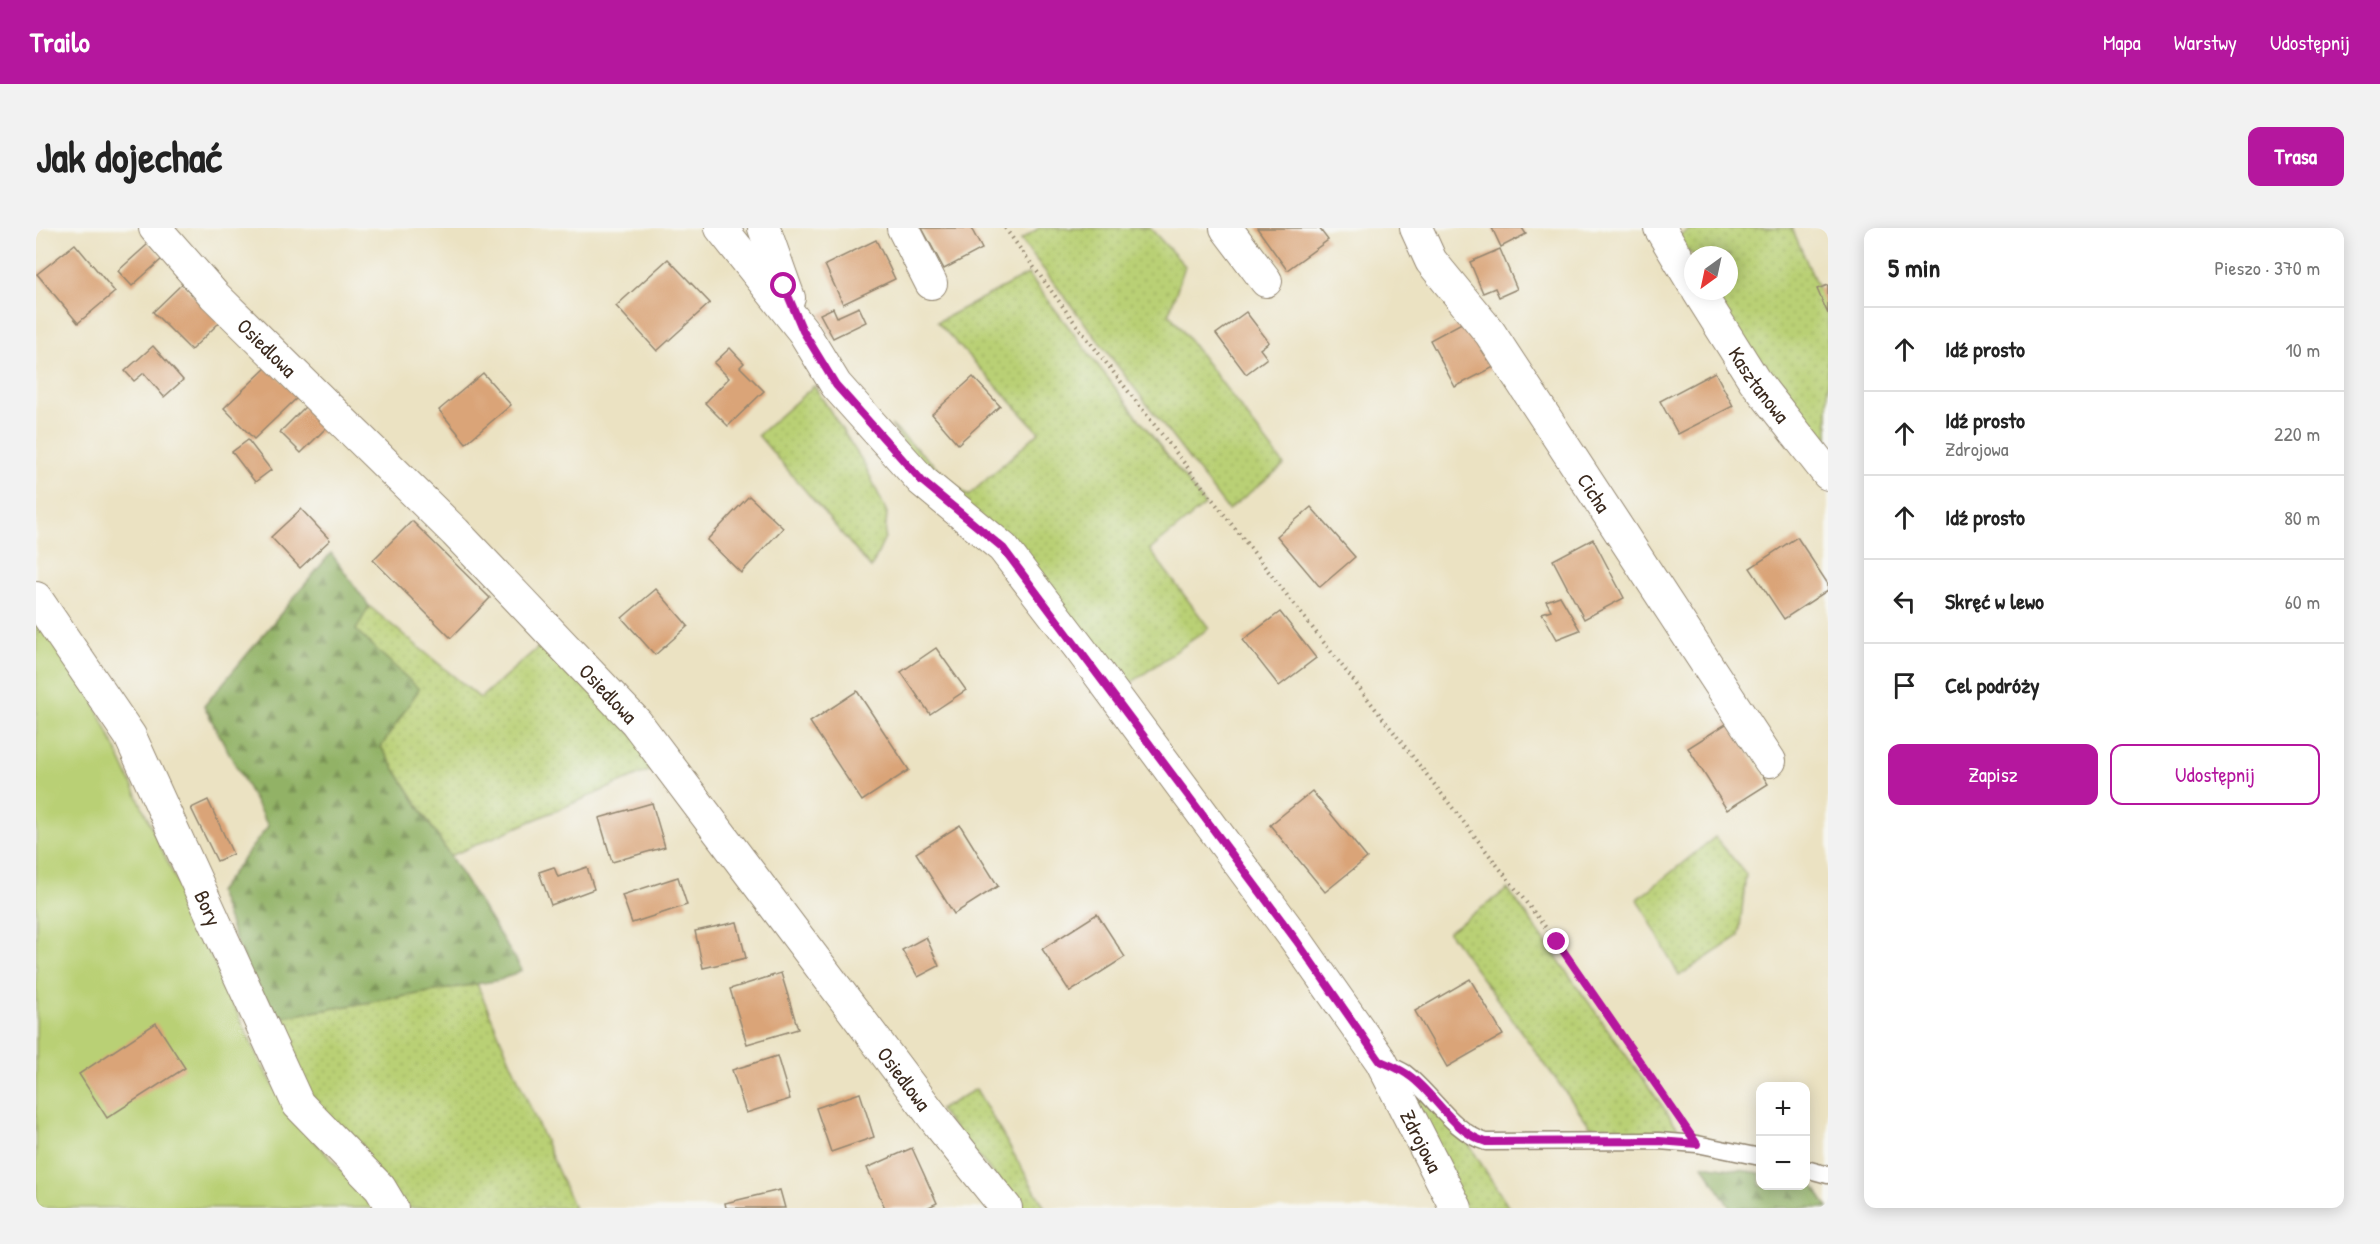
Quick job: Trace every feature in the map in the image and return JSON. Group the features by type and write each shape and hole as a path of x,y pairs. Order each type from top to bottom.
{"street":[{"name":"Osiedlowa","path":"154,228 214,295 455,532 636,722 888,1056 1006,1208"},
{"name":"Zdrojowa","path":"721,228 803,331 836,385 922,481 1003,548 1296,940 1380,1061 1456,1208"},
{"path":"764,228 784,286 803,331"},
{"path":"903,228 931,284"},
{"path":"1226,228 1266,281"},
{"name":"Cicha","path":"1416,228 1431,261 1490,333 1770,761"},
{"path":"1660,228 1684,268"},
{"name":"Kasztanowa","path":"1704,300 1754,380 1828,474"},
{"name":"Bory","path":"36,598 130,736 298,1104 380,1188 392,1208"}],"lane":[{"path":"1380,1061 1402,1071 1463,1130 1475,1139 1486,1142 1659,1141 1697,1144 1756,1156"},
{"path":"1810,1170 1828,1175"}],"path":[{"path":"1005,228 1087,338 1557,942 1697,1144"}],"green space":[{"path":"1039,228 1150,228 1185,266 1169,313 1284,465 1228,510 1021,240"},
{"path":"1693,228 1792,228 1828,311 1828,463 1712,300 1738,300 1738,246 1684,246 1684,248 1672,239"},
{"path":"1028,274 1205,505 1150,550 1209,628 1128,685 1117,685 927,478 891,425 968,496 1039,432 937,322"},
{"path":"814,386 865,465 887,513 885,538 871,568 758,435"},
{"path":"331,553 369,606 356,630 419,689 381,747 522,970 500,980 265,1020 218,892 268,826 204,706"},
{"path":"369,606 480,698 548,639 660,766 450,856 381,747 356,630"},
{"path":"36,615 87,687 261,1064 293,1117 375,1208 36,1208"},
{"path":"1715,837 1746,874 1739,936 1679,976 1638,899"},
{"path":"1508,889 1685,1138 1596,1134 1448,932"},
{"path":"477,984 574,1208 408,1208 318,1109 265,1020"},
{"path":"976,1089 1045,1208 1022,1208 939,1110"},
{"path":"1411,1091 1419,1092 1470,1146 1509,1208 1464,1208"},
{"path":"1703,1165 1756,1172 1756,1190 1810,1190 1810,1180 1828,1208 1730,1208"}],"building":[{"path":"922,228 971,228 982,249 944,269"},
{"path":"1257,228 1319,228 1328,240 1287,270"},
{"path":"1492,228 1522,228 1526,234 1501,247"},
{"path":"876,240 895,279 843,304 825,265"},
{"path":"75,244 115,292 78,323 37,274"},
{"path":"148,244 162,259 132,286 118,271"},
{"path":"1500,249 1517,289 1499,297 1495,288 1483,293 1470,262"},
{"path":"668,259 710,303 657,351 616,306"},
{"path":"182,284 220,322 191,350 153,312"},
{"path":"1828,285 1828,314 1817,289"},
{"path":"859,307 866,322 833,338 820,314 833,308 837,317"},
{"path":"1246,312 1269,342 1260,349 1267,358 1246,374 1216,334"},
{"path":"1469,319 1494,367 1455,387 1430,340"},
{"path":"153,346 183,380 164,397 144,373 134,381 125,371"},
{"path":"730,348 744,363 740,367 764,391 728,426 705,403 729,378 714,363"},
{"path":"268,366 298,397 254,439 224,408"},
{"path":"1715,372 1733,406 1678,434 1660,401"},
{"path":"483,373 511,405 466,443 439,410"},
{"path":"973,377 1000,406 958,444 932,414"},
{"path":"309,403 330,424 301,453 280,432"},
{"path":"248,440 271,470 255,482 232,452"},
{"path":"749,496 783,528 741,573 707,540"},
{"path":"1311,507 1355,557 1320,587 1277,536"},
{"path":"301,509 330,540 300,568 271,537"},
{"path":"412,521 490,598 451,638 373,560"},
{"path":"1797,537 1828,584 1828,590 1784,619 1750,568"},
{"path":"1593,539 1624,598 1584,619 1553,560"},
{"path":"656,589 688,626 655,655 622,618"},
{"path":"1560,596 1580,630 1557,639 1542,613 1551,610 1546,601"},
{"path":"1280,612 1316,658 1279,686 1243,640"},
{"path":"936,648 966,690 930,714 901,672"},
{"path":"857,691 909,770 862,801 810,722"},
{"path":"1729,722 1768,784 1727,810 1688,748"},
{"path":"1312,791 1367,858 1325,892 1270,825"},
{"path":"208,800 233,854 217,861 191,808"},
{"path":"652,803 665,847 612,862 599,818"},
{"path":"960,825 998,886 954,914 916,853"},
{"path":"554,867 558,877 587,867 594,889 551,905 539,872"},
{"path":"678,877 687,905 632,923 622,895"},
{"path":"1097,914 1125,957 1070,992 1042,949"},
{"path":"737,922 746,958 703,968 695,931"},
{"path":"926,937 939,966 918,977 902,950"},
{"path":"781,973 798,1029 747,1044 730,989"},
{"path":"1470,979 1503,1035 1447,1067 1415,1011"},
{"path":"156,1023 185,1068 107,1118 79,1074"},
{"path":"777,1056 790,1099 746,1113 732,1070"},
{"path":"860,1093 874,1137 831,1152 816,1108"},
{"path":"912,1148 937,1203 927,1208 885,1208 867,1168"},
{"path":"780,1190 785,1208 726,1208 725,1203"}],"route":[{"path":"784,286 803,331 836,385 922,481 1003,548 1296,940 1380,1061 1402,1071 1463,1130 1475,1139 1486,1142 1659,1141 1697,1144 1557,942"}]}
